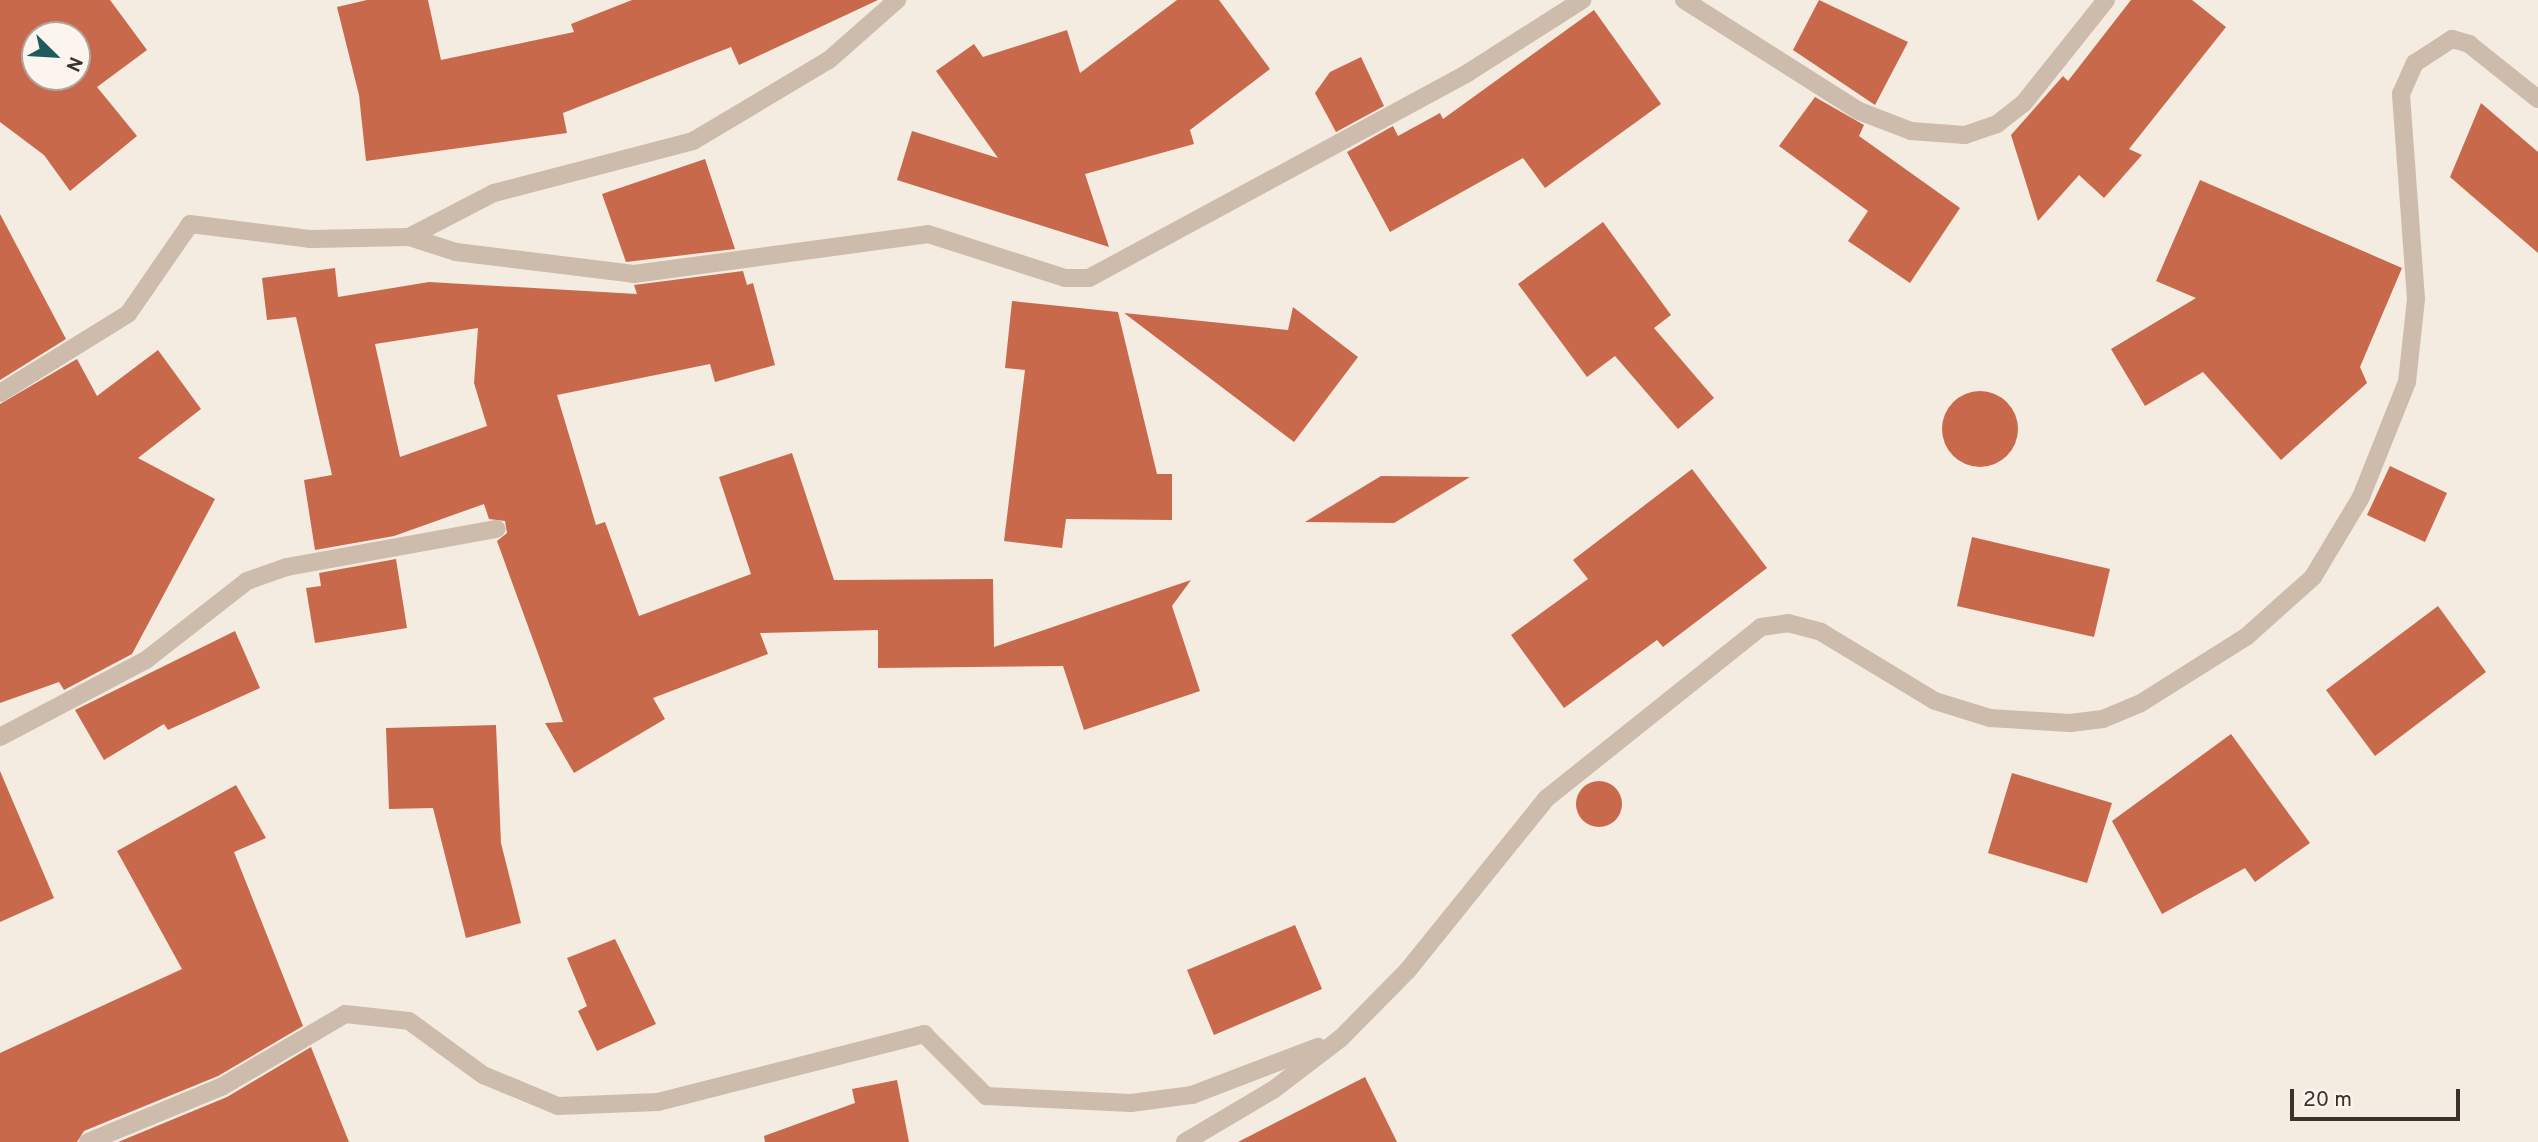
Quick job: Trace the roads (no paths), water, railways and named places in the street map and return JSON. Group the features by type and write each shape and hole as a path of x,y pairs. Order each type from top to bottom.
{"street":[{"path":"409,237 494,193 692,141 829,60 897,0"},
{"path":"0,393 128,314 190,224 311,239 409,237 456,252 634,274 928,234 1065,278 1089,278 1466,74 1582,0"},
{"path":"1684,0 1859,111 1911,131 1965,135 1997,124 2022,104 2106,0"},
{"path":"1185,1142 1273,1090 1341,1038 1408,970 1547,798 1761,627 1788,622 1821,632 1935,701 1990,718 2070,723 2103,719 2141,703 2246,637 2313,577 2361,497 2407,382 2416,299 2401,94 2415,63 2452,39 2469,44 2538,99"},
{"path":"0,737 146,660 247,581 287,567 497,529"},
{"path":"88,1142 223,1086 345,1014 410,1021 483,1075 558,1106 658,1102 924,1034 986,1096 1131,1103 1192,1095 1341,1038"}]}
